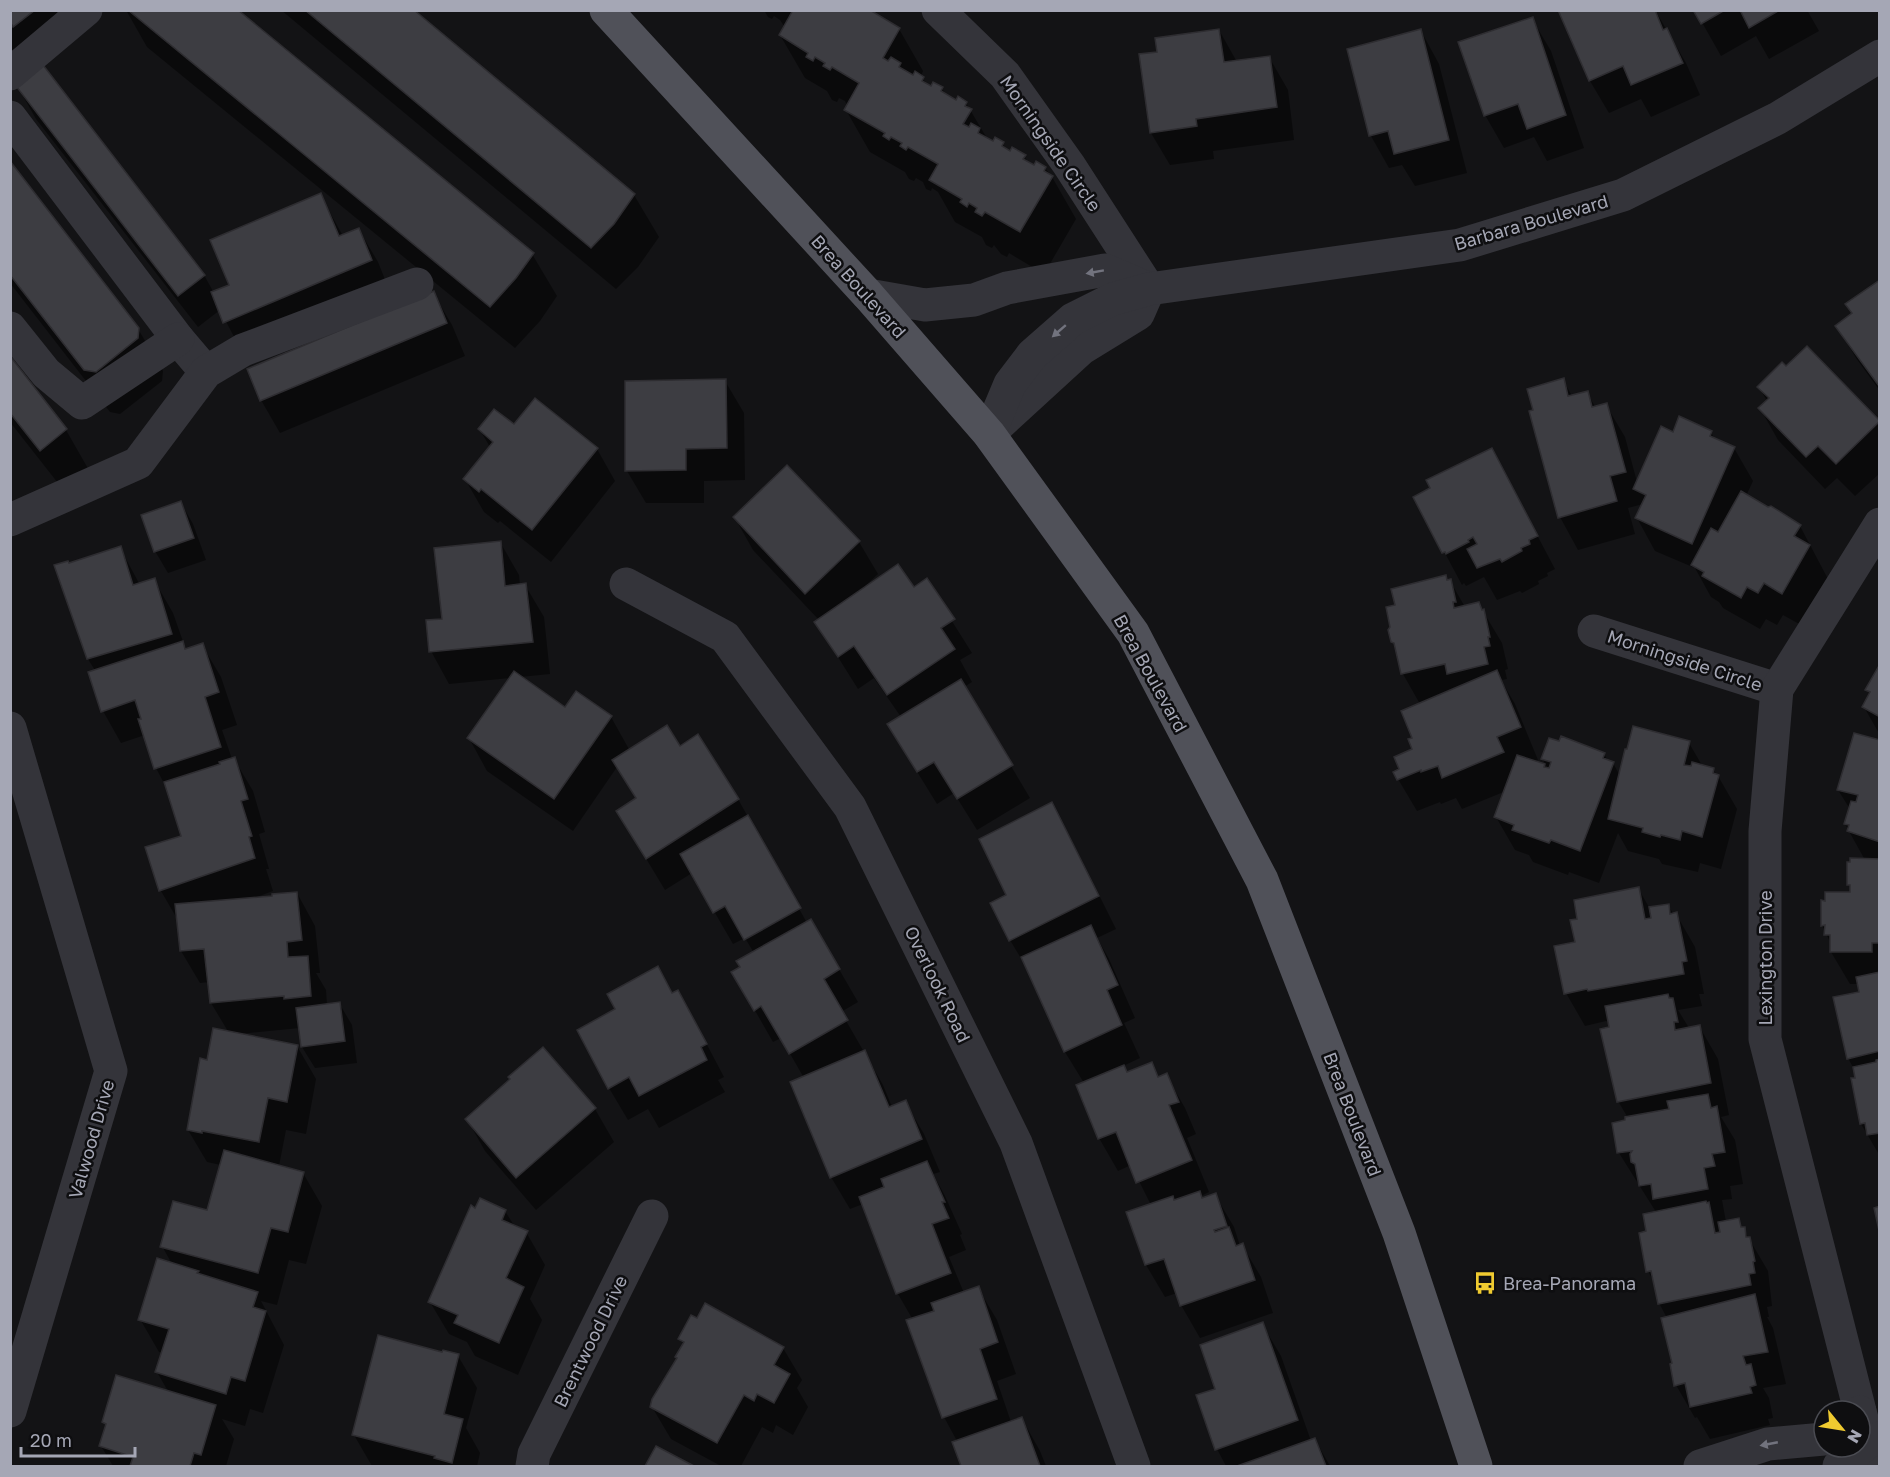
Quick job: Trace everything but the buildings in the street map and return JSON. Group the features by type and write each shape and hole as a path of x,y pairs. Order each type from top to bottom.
{"main road":[{"name":"Brea Boulevard","path":"606,10 868,295 988,434 1133,633 1262,880 1399,1233 1476,1467"}],"street":[{"path":"10,74 86,10"},
{"name":"Morningside Circle","path":"938,10 1005,75 1069,165 1149,289"},
{"name":"Barbara Boulevard","path":"988,434 1010,384 1032,355 1073,319 1113,299 1149,289 1460,245 1623,195 1778,118 1880,56"},
{"path":"10,117 178,339 206,372"},
{"path":"868,295 925,305 974,300 1007,288 1105,270 1149,289"},
{"path":"10,520 138,463 206,372 243,350 417,284"},
{"path":"10,328 46,374 82,403 178,339"},
{"name":"Lexington Drive","path":"1858,1399 1765,1039 1765,831 1777,689 1880,524"},
{"name":"Overlook Road","path":"626,584 725,637 850,807 1016,1143 1134,1467"},
{"name":"Morningside Circle","path":"1594,631 1777,689"},
{"name":"Valwood Drive","path":"10,728 111,1071 10,1411"},
{"name":"Brentwood Drive","path":"532,1467 534,1454 652,1216"},
{"path":"1712,1465 1768,1444 1812,1439"}],"place":[{"name":"Brea-Panorama","path":"1485,1283"}]}
